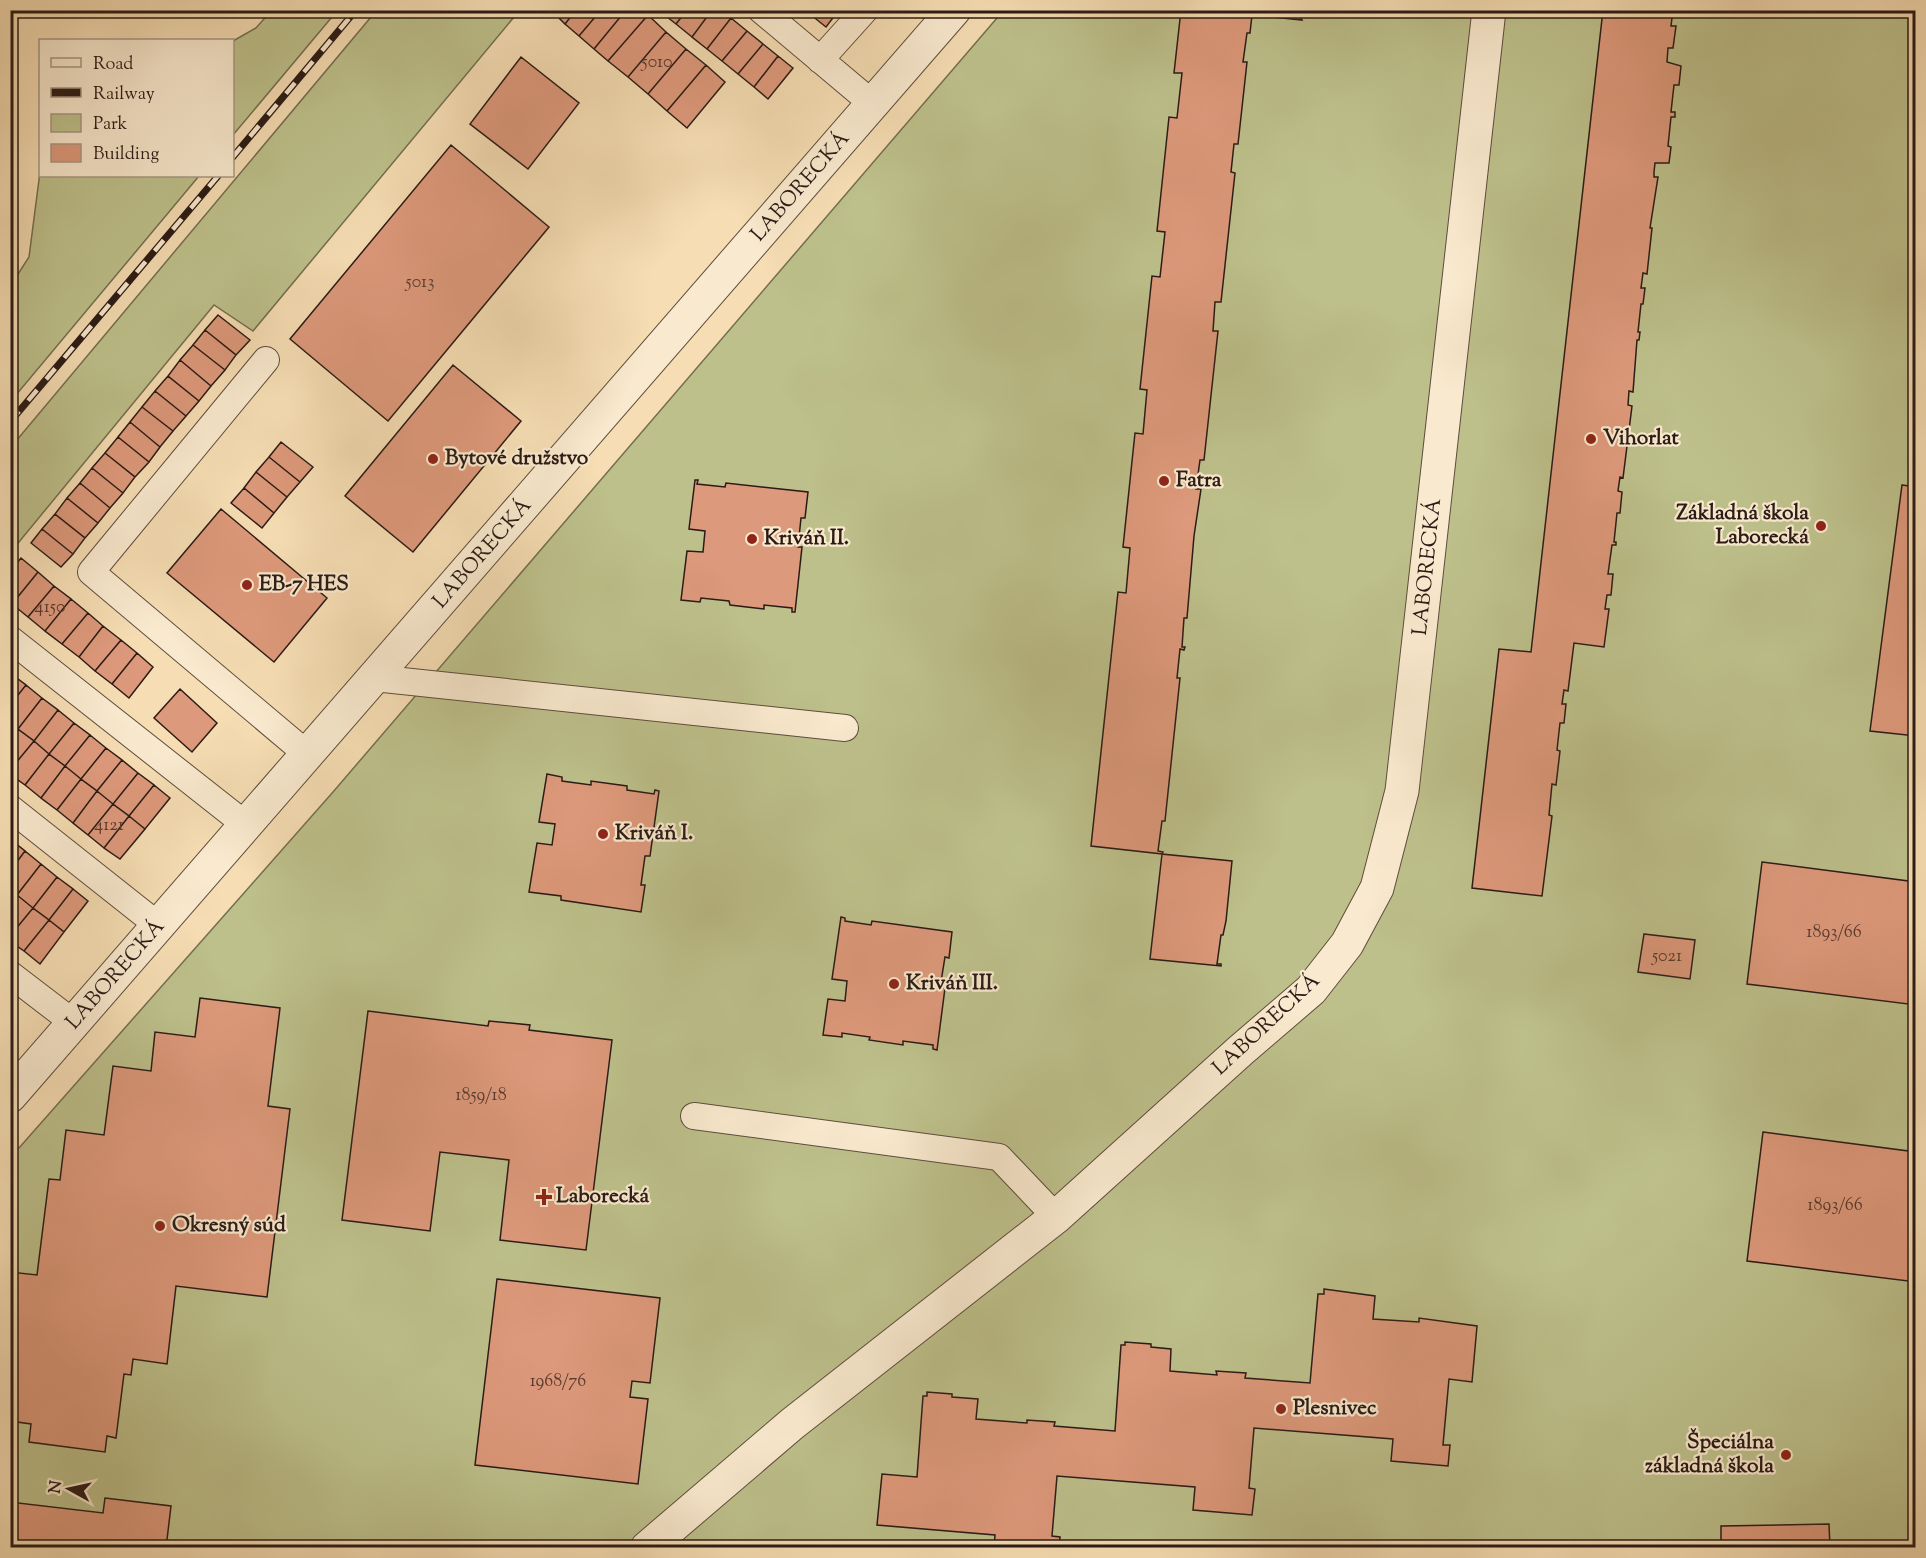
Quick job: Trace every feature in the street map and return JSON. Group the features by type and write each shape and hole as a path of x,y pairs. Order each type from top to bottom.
{"street":[{"name":"LABORECKÁ","path":"10,1096 954,10"},
{"name":"LABORECKÁ","path":"647,1548 792,1424 1056,1217 1226,1063 1311,990 1347,944 1377,888 1402,791 1489,10"}],"lane":[{"path":"761,10 873,104"},
{"path":"820,60 865,10"},
{"path":"266,360 91,572 307,754"},
{"path":"10,639 246,825"},
{"path":"374,678 845,729"},
{"path":"10,808 159,926"},
{"path":"10,974 74,1023"},
{"path":"694,1116 999,1157 1056,1217"}],"green space":[{"path":"271,11 337,11 234,134 234,40 256,28"},
{"path":"376,11 519,11 253,331 214,305 14,548 15,557 11,562 11,447"},
{"path":"1003,11 1915,11 1915,1547 11,1548 11,1157 333,792"},
{"path":"39,177 198,177 11,401 11,285 29,257"}],"building":[{"path":"551,10 576,10 565,24"},
{"path":"576,10 601,10 579,36 565,24"},
{"path":"601,10 626,10 594,49 579,36"},
{"path":"626,10 642,10 648,15 608,61 594,49"},
{"path":"662,10 687,10 676,24 661,12"},
{"path":"687,10 712,10 692,37 676,24"},
{"path":"712,10 722,10 731,18 707,49 692,37"},
{"path":"815,10 839,10 826,27 811,15"},
{"name":"Fatra","path":"1181,10 1298,10 1298,17 1302,20 1252,15 1250,33 1247,33 1243,62 1247,62 1238,144 1234,144 1231,172 1235,173 1221,302 1215,302 1213,331 1218,331 1204,460 1200,460 1196,489 1201,489 1194,536 1187,618 1184,618 1182,647 1185,647 1184,650 1180,649 1177,678 1180,678 1165,821 1162,821 1158,851 1163,852 1162,854 1091,846 1118,592 1126,593 1130,548 1123,547 1135,433 1143,434 1147,390 1140,389 1152,276 1160,277 1165,232 1157,231 1169,117 1177,118 1182,73 1174,73"},
{"name":"Vihorlat","path":"1603,10 1673,10 1671,26 1676,26 1673,48 1668,48 1667,62 1681,66 1679,85 1674,85 1671,112 1675,112 1675,117 1671,117 1669,163 1655,163 1654,177 1658,177 1650,228 1652,228 1647,274 1643,273 1641,288 1645,288 1643,304 1641,304 1633,392 1629,391 1628,405 1632,406 1623,478 1620,477 1618,491 1622,492 1620,513 1617,513 1614,542 1616,545 1612,545 1608,574 1613,574 1611,595 1607,595 1605,609 1609,609 1604,647 1574,643 1568,691 1564,690 1562,704 1566,704 1564,723 1560,723 1557,750 1560,751 1556,785 1552,784 1549,815 1552,816 1542,896 1472,888 1499,649 1531,652"},
{"path":"648,15 666,32 628,77 608,61"},
{"path":"731,18 747,31 722,61 707,49"},
{"path":"747,31 763,44 738,74 722,61"},
{"path":"666,32 686,49 648,94 628,77"},
{"path":"763,44 778,56 754,87 738,74"},
{"path":"686,49 706,65 667,111 648,94"},
{"path":"778,56 793,68 768,99 754,87"},
{"path":"521,57 579,103 528,169 470,124"},
{"path":"706,65 725,82 687,128 667,111"},
{"path":"451,145 549,227 388,421 290,339"},
{"path":"218,315 250,340 236,355 205,330"},
{"path":"205,330 236,355 225,370 193,345"},
{"path":"193,345 225,370 211,386 180,360"},
{"path":"180,360 211,386 199,401 168,376"},
{"name":"Bytové družstvo","path":"453,365 521,421 413,552 345,496"},
{"path":"168,376 199,401 186,416 155,391"},
{"path":"155,391 186,416 173,431 142,407"},
{"path":"142,407 173,431 160,447 130,422"},
{"path":"130,422 160,447 149,462 118,437"},
{"path":"118,437 149,462 135,477 105,453"},
{"path":"281,442 313,467 300,482 269,457"},
{"path":"105,453 135,477 123,493 92,468"},
{"path":"269,457 300,482 287,497 256,472"},
{"path":"92,468 123,493 110,508 80,483"},
{"path":"256,472 287,497 274,513 244,488"},
{"name":"Kriváň II.","path":"695,480 698,480 697,484 725,487 726,483 808,492 805,518 801,518 798,547 802,547 795,612 792,612 792,608 764,605 764,609 730,605 729,601 701,598 700,602 681,600 687,551 703,552 705,531 689,529"},
{"path":"80,483 110,508 98,523 67,498"},
{"path":"1902,485 1916,487 1916,736 1870,731"},
{"path":"244,488 274,513 262,528 231,503"},
{"path":"67,498 98,523 85,538 55,514"},
{"name":"EB-7 HES","path":"221,509 327,598 274,662 167,573"},
{"path":"55,514 85,538 73,554 42,529"},
{"path":"42,529 73,554 61,567 31,543"},
{"path":"21,558 38,572 12,604 10,603 10,571"},
{"path":"38,572 54,586 28,617 12,604"},
{"path":"54,586 71,599 45,631 28,617"},
{"path":"71,599 88,613 62,644 45,631"},
{"path":"88,613 103,626 79,657 62,644"},
{"path":"103,626 121,640 95,671 79,657"},
{"path":"121,640 137,653 112,684 95,671"},
{"path":"137,653 153,667 129,698 112,684"},
{"path":"10,673 26,685 10,705"},
{"path":"26,685 42,698 18,729 10,723 10,705"},
{"path":"180,689 217,723 192,752 154,718"},
{"path":"42,698 58,710 34,741 18,729"},
{"path":"58,710 74,723 49,754 34,741"},
{"path":"10,723 18,729 10,738"},
{"path":"74,723 90,735 65,766 49,754"},
{"path":"18,729 34,741 10,770 10,738"},
{"path":"90,735 106,748 81,779 65,766"},
{"path":"34,741 49,754 25,785 10,774 10,770"},
{"path":"106,748 122,760 97,791 81,779"},
{"path":"49,754 65,766 41,798 25,785"},
{"path":"122,760 138,773 113,804 97,791"},
{"path":"65,766 81,779 57,810 41,798"},
{"path":"138,773 154,785 129,816 113,804"},
{"name":"Kriváň I.","path":"547,774 562,777 562,781 591,785 591,781 627,786 627,790 654,794 655,790 659,791 650,856 645,856 641,885 645,885 641,912 561,900 561,896 529,892 537,843 552,845 555,824 539,822"},
{"path":"81,779 97,791 73,823 57,810"},
{"path":"154,785 170,798 145,829 129,816"},
{"path":"97,791 113,804 88,835 73,823"},
{"path":"113,804 129,816 104,848 88,835"},
{"path":"129,816 145,829 120,859 104,848"},
{"path":"10,839 25,851 10,871"},
{"path":"25,851 41,864 17,895 10,890 10,871"},
{"path":"1162,854 1232,861 1226,921 1223,935 1221,935 1217,964 1221,966 1150,959"},
{"path":"1762,862 1916,882 1916,1005 1747,984"},
{"path":"41,864 57,877 33,908 17,895"},
{"path":"57,877 73,889 49,920 33,908"},
{"path":"73,889 88,901 64,932 49,920"},
{"path":"10,890 17,895 10,904"},
{"path":"17,895 33,908 10,936 10,904"},
{"path":"33,908 49,920 24,951 10,941 10,936"},
{"name":"Kriváň III.","path":"841,917 845,918 845,921 871,925 872,921 952,932 949,958 945,957 940,988 945,988 937,1050 933,1049 933,1045 903,1041 903,1045 842,1033 842,1037 823,1035 828,999 845,1001 847,981 832,979"},
{"path":"49,920 64,932 40,964 24,951"},
{"path":"1644,934 1695,940 1690,979 1638,972"},
{"name":"Okresný súd","path":"200,998 280,1008 268,1106 290,1109 267,1297 176,1286 167,1364 133,1359 131,1375 124,1374 116,1438 107,1436 105,1452 29,1442 31,1424 10,1421 10,1272 37,1275 49,1179 60,1180 66,1130 104,1135 113,1066 151,1071 155,1032 195,1037"},
{"path":"368,1011 488,1026 489,1021 530,1025 529,1030 612,1040 586,1250 500,1240 509,1160 440,1152 430,1231 342,1220"},
{"path":"1763,1132 1916,1152 1916,1282 1747,1261"},
{"path":"497,1279 660,1298 650,1383 632,1381 630,1397 648,1399 638,1484 475,1465"},
{"name":"Plesnivec","path":"1324,1289 1375,1296 1373,1319 1419,1322 1419,1318 1477,1326 1472,1382 1449,1379 1443,1445 1450,1445 1448,1466 1391,1461 1393,1439 1254,1428 1249,1488 1255,1489 1252,1515 1193,1510 1195,1487 1057,1476 1052,1536 1060,1537 1059,1548 994,1548 995,1535 877,1525 882,1474 917,1477 923,1396 927,1396 927,1392 978,1399 976,1419 1027,1423 1027,1420 1055,1422 1054,1426 1115,1431 1121,1345 1125,1345 1125,1342 1151,1344 1151,1347 1171,1349 1170,1371 1217,1375 1216,1371 1246,1373 1245,1378 1310,1383 1318,1294 1324,1294"},
{"path":"105,1498 171,1506 166,1548 10,1548 10,1502 103,1513"},
{"path":"1829,1524 1830,1548 1721,1548 1721,1526"}],"railway":[{"path":"234,156 356,10"},
{"path":"10,422 217,177"}],"place":[{"name":"Vihorlat","path":"1591,439"},
{"name":"Bytové družstvo","path":"433,459"},
{"name":"Fatra","path":"1164,481"},
{"name":"Základná škola Laborecká","path":"1821,526"},
{"name":"Kriváň II.","path":"752,539"},
{"name":"EB-7 HES","path":"247,585"},
{"name":"Kriváň I.","path":"603,834"},
{"name":"Kriváň III.","path":"894,984"},
{"name":"Laborecká","path":"544,1197"},
{"name":"Okresný súd","path":"160,1226"},
{"name":"Plesnivec","path":"1281,1409"},
{"name":"Špeciálna základná škola","path":"1786,1455"}]}
